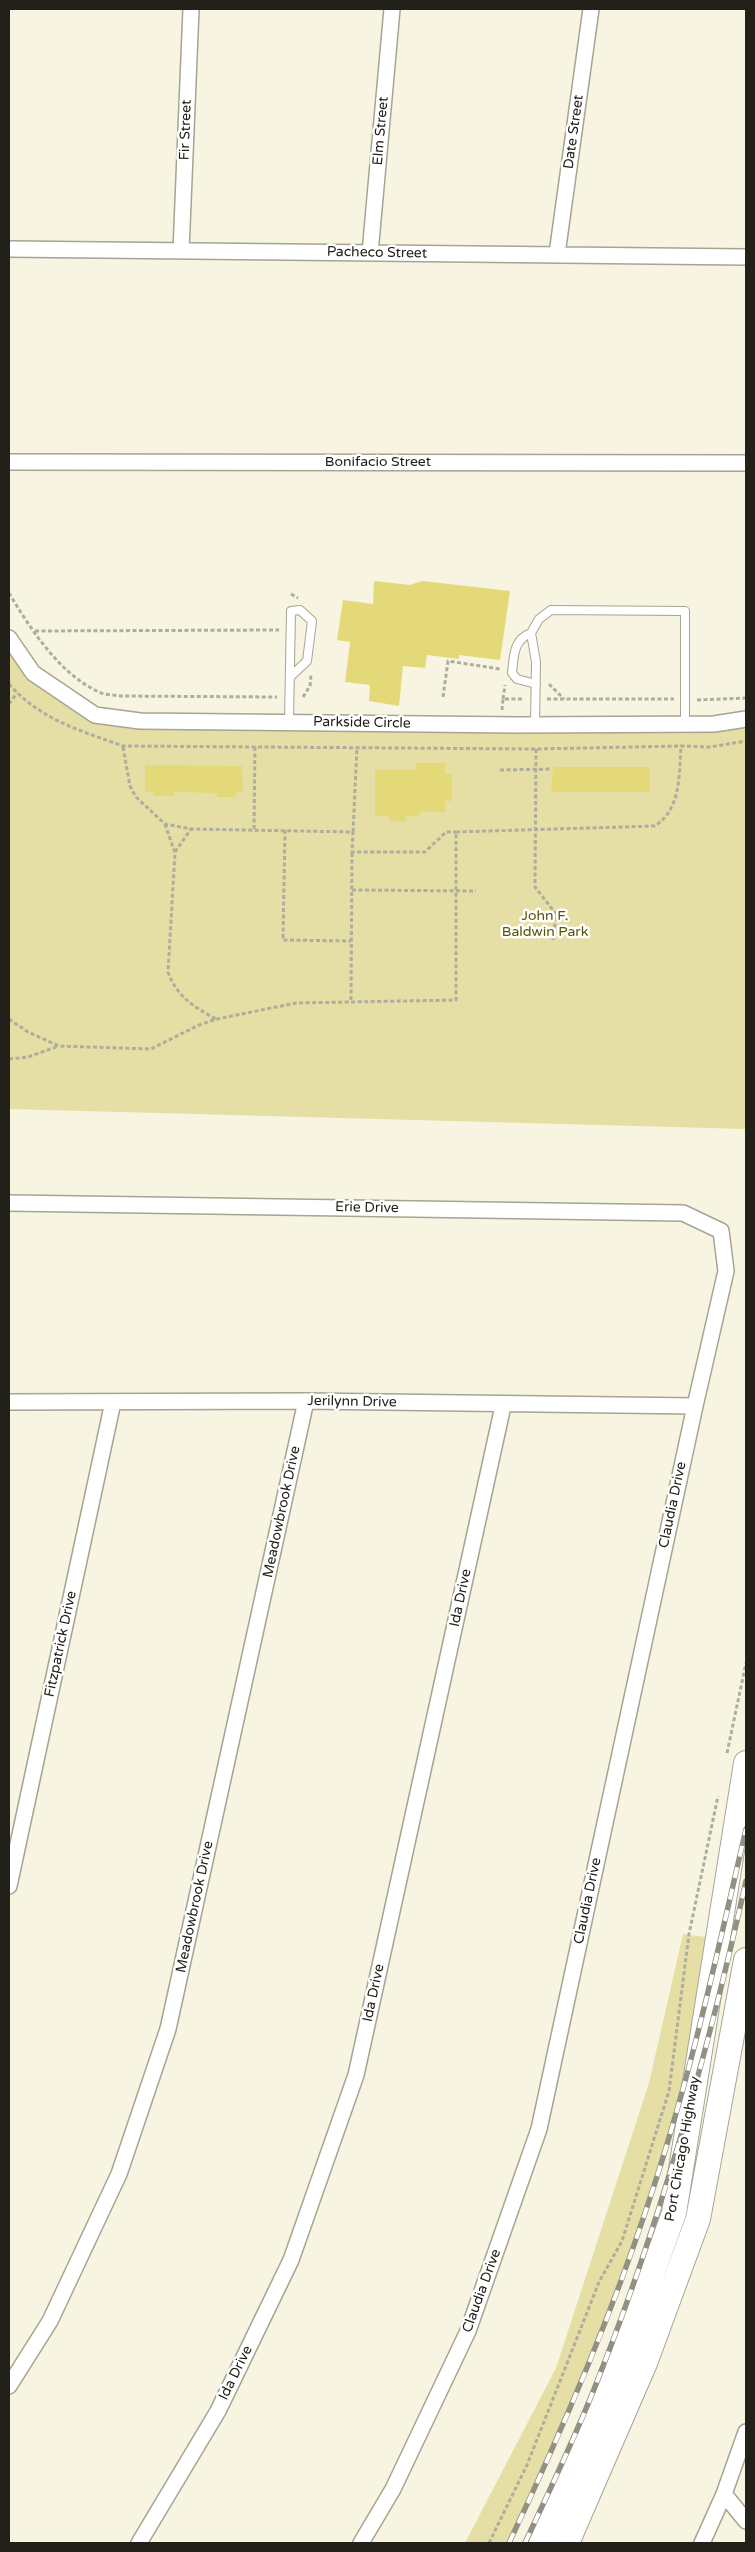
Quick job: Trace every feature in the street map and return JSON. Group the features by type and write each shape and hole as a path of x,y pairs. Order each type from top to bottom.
{"main road":[{"name":"Port Chicago Highway","path":"541,2543 623,2355 674,2213 736,1761"},
{"name":"Port Chicago Highway","path":"567,2543 645,2363 698,2219 746,1960"}],"street":[{"name":"Fir Street","path":"181,251 191,9"},
{"name":"Elm Street","path":"370,253 392,9"},
{"name":"Date Street","path":"557,254 591,9"},
{"name":"Pacheco Street","path":"9,249 557,254 745,252"},
{"name":"Bonifacio Street","path":"9,462 746,463"},
{"name":"Parkside Circle","path":"9,638 33,673 95,715 140,721 535,725 714,724 746,719"},
{"name":"Erie Drive","path":"9,1203 682,1213 721,1231"},
{"name":"Claudia Drive","path":"361,2543 393,2488 468,2331 539,2129 695,1406 726,1271 721,1231"},
{"name":"Jerilynn Drive","path":"9,1402 306,1401 503,1406 695,1406"},
{"name":"Meadowbrook Drive","path":"9,2386 50,2321 120,2174 168,2029 306,1401"},
{"name":"Fitzpatrick Drive","path":"9,1886 113,1402"},
{"name":"Ida Drive","path":"139,2543 218,2411 291,2260 356,2075 503,1406"},
{"path":"702,2543 724,2494 746,2432"},
{"path":"724,2494 746,2521"}],"lane":[{"path":"289,722 291,676 290,611 300,610 308,615 312,621 312,631 307,661 291,676"},
{"path":"535,725 536,662 531,634 540,619 552,610 685,611 684,700 686,724"},
{"path":"531,634 521,637 515,648 512,673 516,679 524,683 536,684"}],"path":[{"path":"9,593 35,632 61,664 80,681 100,692 121,696 303,697 303,703"},
{"path":"35,632 272,632 290,629"},
{"path":"443,697 448,661 506,669"},
{"path":"9,684 17,693 49,718 71,728 123,746 536,749 710,747 746,741"},
{"path":"9,704 17,693"},
{"path":"502,715 503,699 684,700 746,698"},
{"path":"123,746 130,786 136,797 165,824 175,853 168,972 173,988 196,1008 217,1019"},
{"path":"352,852 426,852 446,832 535,829 586,830 655,826 667,818 674,802 679,783 681,746"},
{"path":"254,829 255,747"},
{"path":"351,1000 352,852 357,747"},
{"path":"536,749 535,887 556,914 553,940"},
{"path":"500,770 550,769"},
{"path":"165,824 191,829 353,832"},
{"path":"175,853 191,829"},
{"path":"285,830 283,940 351,940"},
{"path":"9,1059 28,1057 60,1046 151,1049 199,1025 217,1019 296,1003 351,1000 456,1000 456,832"},
{"path":"352,890 476,891"},
{"path":"9,1019 28,1032 60,1046"},
{"path":"736,1761 746,1663"},
{"path":"489,2543 527,2465 599,2282 622,2241 666,2100 689,1934 719,1788"}],"green space":[{"name":"John F. Baldwin Park","path":"9,638 33,673 95,715 140,721 746,719 746,1129 9,1109"},
{"path":"683,1934 721,1939 668,2139 634,2248 584,2376 509,2543 465,2543 556,2368 649,2083"}],"building":[{"path":"374,581 410,585 422,581 510,591 500,660 459,655 459,659 427,655 425,668 403,666 399,706 369,701 370,685 345,682 350,642 337,640 343,600 373,604"},
{"path":"416,763 445,763 445,774 452,774 452,801 445,801 445,812 420,812 419,817 406,816 406,822 389,821 389,816 375,816 375,770 416,770"},
{"path":"145,765 242,766 243,792 236,792 236,797 217,797 217,793 174,792 173,796 153,796 153,792 145,792"},
{"path":"553,767 650,767 650,792 551,792"}],"railway":[{"path":"509,2543 583,2377 617,2293 647,2207 689,2066 746,1829"},
{"path":"525,2543 592,2396 644,2253 683,2130 732,1944 746,1881"}]}
